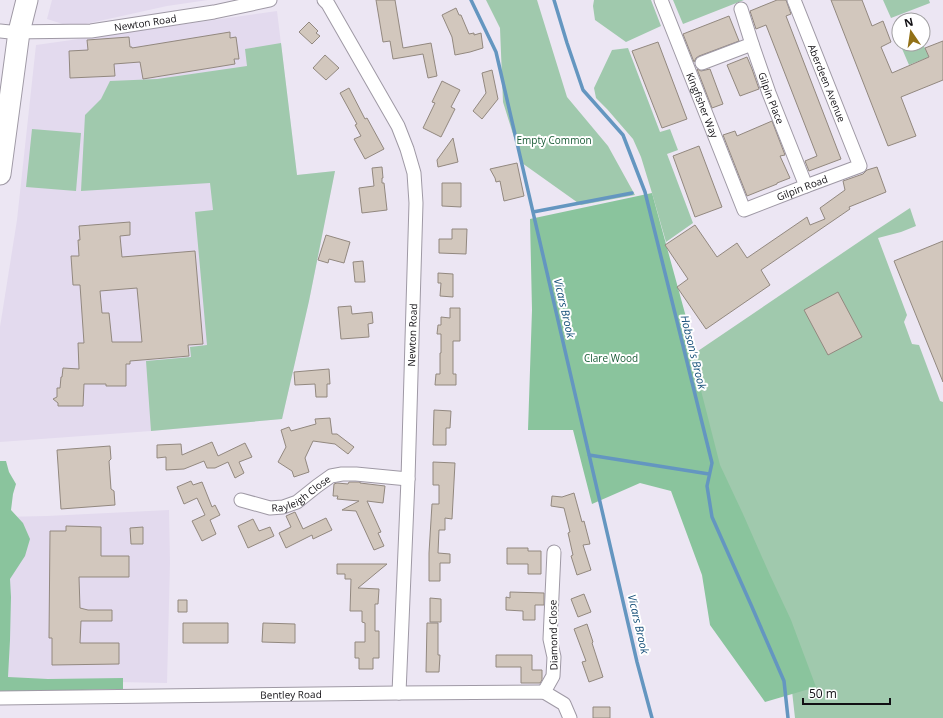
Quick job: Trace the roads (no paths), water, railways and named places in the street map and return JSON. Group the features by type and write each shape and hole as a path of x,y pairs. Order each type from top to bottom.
{"main road":[{"path":"0,174 10,32 27,0"}],"street":[{"name":"Newton Road","path":"10,32 91,31 214,12 270,0"},
{"name":"Newton Road","path":"324,0 332,11 398,126 414,173 416,203 408,479 399,692"},
{"name":"Kingfisher Way","path":"661,0 744,210"},
{"name":"Aberdeen Avenue","path":"794,0 860,166"},
{"name":"Gilpin Place","path":"741,9 770,94 806,186"},
{"path":"702,63 752,44"},
{"name":"Gilpin Road","path":"744,210 860,166"},
{"name":"Rayleigh Close","path":"241,500 270,508 283,507 297,502 331,476 342,474 408,479"},
{"name":"Diamond Close","path":"544,692 553,676 554,657 550,639 554,552"},
{"name":"Bentley Road","path":"0,698 399,692 544,692"},
{"path":"544,692 564,704 570,718"}],"waterway":[{"name":"Vicars Brook","path":"471,0 496,52 637,662 652,718"},
{"name":"Hobson's Brook","path":"554,0 583,90 623,135 645,192 712,463 707,486 712,517 784,681 788,718"},
{"path":"533,212 632,193"},
{"path":"589,455 709,474"}],"park label":[{"name":"Empty Common","path":"554,140"},
{"name":"Clare Wood","path":"611,358"}]}
